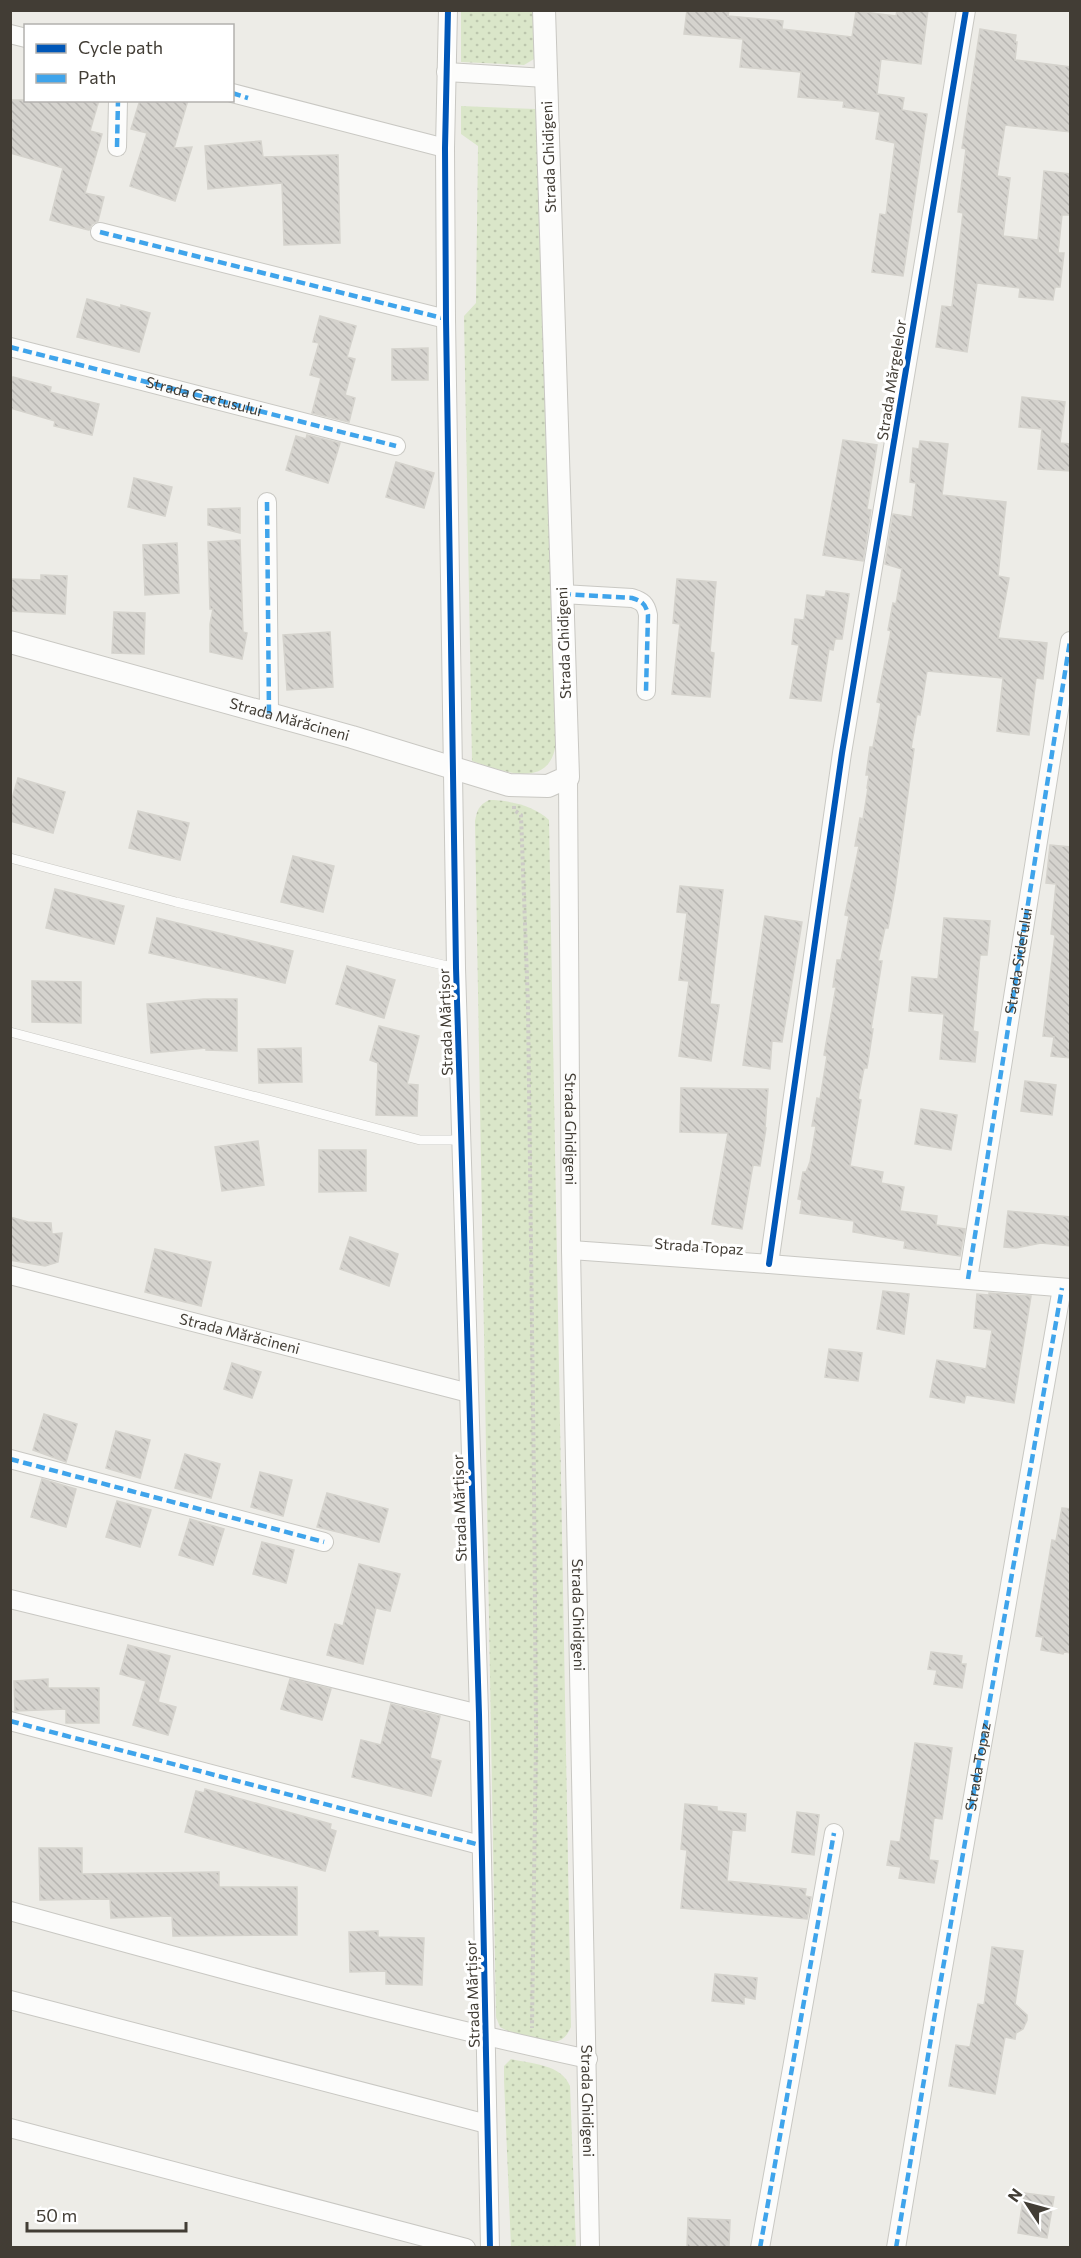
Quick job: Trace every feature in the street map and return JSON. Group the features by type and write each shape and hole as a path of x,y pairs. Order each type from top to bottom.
{"street":[{"name":"Strada Mărțișor","path":"448,10 445,147 446,319 456,968 479,1714 490,2247"},
{"name":"Strada Ghidigeni","path":"544,10 568,777 571,1250 590,2247"},
{"name":"Strada Mărgelelor","path":"769,1264 842,753 966,10"},
{"path":"446,72 546,78"},
{"path":"234,94 445,147"},
{"path":"117,147 118,102"},
{"path":"100,232 446,319"},
{"name":"Strada Cactusului","path":"10,347 396,446"},
{"path":"267,501 269,714"},
{"path":"562,594 632,598 641,601 648,615 646,691"},
{"name":"Strada Sidefului","path":"968,1279 1071,641"},
{"name":"Strada Mărăcineni","path":"10,642 454,767 509,785 548,786 568,777"},
{"name":"Strada Topaz","path":"571,1250 1066,1288 936,2008 897,2247"},
{"name":"Strada Mărăcineni","path":"10,1275 469,1393"},
{"path":"10,1459 324,1542"},
{"path":"10,1599 479,1714"},
{"path":"10,1721 480,1845"},
{"path":"760,2247 834,1833"},
{"path":"10,1911 487,2037 588,2059"},
{"path":"10,2000 487,2124"},
{"path":"10,2128 466,2247"}],"lane":[{"path":"10,858 176,902 456,968"},
{"path":"10,1032 420,1140 461,1140"}],"path":[{"path":"509,785 514,810 521,815 528,1005 536,1738 532,2047"}],"green space":[{"path":"461,11 533,11 534,59 524,65 461,62"},
{"path":"461,106 536,109 556,743 552,758 545,767 523,774 472,761 464,316 476,303 478,146 461,134"},
{"path":"489,800 521,805 537,811 549,820 571,2027 563,2039 553,2042 500,2027 496,2017 475,821 479,808"},
{"path":"511,2059 553,2069 566,2079 570,2086 576,2247 511,2247 504,2066"}],"building":[{"path":"687,10 729,10 728,16 783,21 782,29 852,37 856,11 896,16 897,10 928,10 921,64 881,59 877,94 904,98 902,110 927,114 903,276 872,272 880,214 886,215 895,143 876,139 880,112 843,107 844,101 798,97 801,72 740,67 743,39 684,34"},
{"path":"980,29 1016,35 1015,60 1071,67 1071,132 1005,125 997,176 1010,178 1003,236 1038,240 1044,171 1071,174 1071,215 1062,215 1058,253 1064,253 1060,287 1055,287 1053,300 1019,297 1020,288 977,283 967,352 936,347 942,306 952,307 963,213 958,212 966,149 962,148"},
{"path":"10,100 98,102 90,131 102,134 85,193 104,197 98,221 92,224 89,230 50,220 63,168 10,153"},
{"path":"139,102 187,102 174,148 192,147 175,201 130,186 147,133 131,129"},
{"path":"261,141 263,157 338,155 340,243 284,245 282,183 208,189 205,146"},
{"path":"87,299 150,313 139,352 77,337"},
{"path":"320,316 356,326 347,357 355,359 345,395 355,398 349,422 312,413 321,378 310,375 319,343 313,342"},
{"path":"428,348 428,380 392,380 392,349"},
{"path":"13,377 51,387 50,392 99,404 92,435 54,426 55,421 10,408 10,387"},
{"path":"1022,397 1065,402 1060,443 1071,444 1071,471 1038,469 1042,429 1019,427"},
{"path":"307,435 340,443 328,483 286,470 296,436 306,439"},
{"path":"843,440 877,445 867,509 871,510 863,561 823,555"},
{"path":"920,441 948,444 942,495 1006,502 998,576 1009,578 998,638 1047,643 1043,679 1036,678 1029,735 997,731 1003,678 927,671 920,715 917,714 911,748 914,749 895,889 888,928 885,928 878,961 882,961 867,1068 864,1068 858,1099 861,1100 850,1166 883,1172 881,1183 904,1187 900,1211 937,1216 936,1225 965,1229 960,1256 904,1248 905,1241 853,1232 854,1221 800,1213 802,1200 798,1199 803,1172 806,1172 810,1162 816,1126 812,1126 817,1098 820,1099 827,1056 824,1055 836,987 833,987 837,960 841,960 849,916 845,915 859,846 855,846 860,818 863,819 868,788 869,775 866,775 870,747 873,747 878,721 881,703 877,702 891,631 888,630 893,603 896,604 902,569 885,564 893,514 912,517 916,483 910,482 913,448 919,449"},
{"path":"396,462 434,473 424,508 386,497"},
{"path":"134,478 172,487 165,516 128,507"},
{"path":"240,508 240,533 208,525 208,509"},
{"path":"240,540 243,632 247,633 242,659 210,652 210,624 213,609 210,609 208,542"},
{"path":"177,543 179,593 145,595 143,545"},
{"path":"41,575 67,576 65,614 10,611 10,579 41,580"},
{"path":"677,579 716,582 710,652 714,653 710,697 672,694 680,624 673,623"},
{"path":"826,591 849,594 842,639 835,639 833,650 829,649 821,701 790,698 799,645 792,644 795,619 804,620 807,595 825,597"},
{"path":"114,612 145,613 144,654 112,653"},
{"path":"330,632 333,687 287,690 283,635"},
{"path":"18,778 65,792 53,833 10,821 10,805"},
{"path":"138,811 189,823 180,860 129,848"},
{"path":"1050,845 1071,847 1071,1058 1051,1056 1054,1037 1043,1036 1055,935 1051,934 1056,884 1046,883"},
{"path":"293,856 334,866 323,912 281,902"},
{"path":"680,886 723,890 710,1004 719,1005 711,1061 679,1056 689,981 679,980 687,913 677,912"},
{"path":"55,889 124,906 114,944 46,928"},
{"path":"765,916 802,922 782,1042 772,1041 770,1069 743,1065"},
{"path":"157,918 293,951 285,983 149,953"},
{"path":"944,918 990,921 987,955 980,955 973,1031 978,1032 975,1062 940,1059 944,1014 909,1011 912,977 938,979"},
{"path":"347,966 395,980 384,1018 336,1004"},
{"path":"32,981 81,982 81,1023 32,1022"},
{"path":"204,999 237,999 237,1051 206,1050 206,1048 151,1053 147,1004"},
{"path":"379,1026 419,1036 407,1084 418,1085 417,1116 376,1115 378,1063 370,1060"},
{"path":"301,1048 302,1082 259,1083 258,1049"},
{"path":"1025,1081 1056,1085 1052,1115 1021,1111"},
{"path":"681,1088 768,1089 766,1128 760,1166 753,1165 742,1229 712,1224 728,1133 680,1132"},
{"path":"921,1109 957,1115 951,1150 915,1144"},
{"path":"258,1141 264,1185 222,1191 215,1147"},
{"path":"319,1150 366,1150 366,1191 319,1192"},
{"path":"1008,1211 1071,1217 1071,1246 1041,1243 1016,1248 1004,1247"},
{"path":"10,1217 28,1222 51,1223 52,1234 62,1233 58,1262 45,1266 10,1260"},
{"path":"350,1237 398,1254 389,1286 340,1269"},
{"path":"155,1249 211,1262 201,1306 145,1292"},
{"path":"883,1291 909,1294 904,1334 877,1329"},
{"path":"989,1293 1031,1296 1014,1403 966,1395 964,1403 930,1397 937,1360 986,1369 992,1330 974,1328 977,1294 989,1295"},
{"path":"829,1349 862,1353 858,1381 825,1377"},
{"path":"232,1363 261,1372 252,1398 224,1389"},
{"path":"44,1414 77,1424 66,1462 33,1450"},
{"path":"116,1431 150,1440 140,1478 106,1468"},
{"path":"185,1454 220,1464 211,1498 175,1488"},
{"path":"260,1472 292,1480 283,1516 251,1507"},
{"path":"42,1479 76,1489 66,1527 31,1517"},
{"path":"327,1493 388,1509 379,1542 317,1527"},
{"path":"117,1501 151,1510 140,1547 106,1537"},
{"path":"1062,1508 1071,1509 1071,1653 1064,1652 1063,1654 1041,1650 1043,1637 1036,1636 1052,1540 1056,1541"},
{"path":"190,1519 224,1529 213,1565 179,1555"},
{"path":"262,1542 294,1550 286,1583 253,1574"},
{"path":"359,1564 400,1574 390,1611 376,1608 363,1664 327,1655 335,1624 343,1626"},
{"path":"128,1645 170,1656 158,1702 176,1707 168,1735 133,1725 146,1681 120,1674"},
{"path":"931,1652 962,1656 961,1664 966,1664 962,1688 934,1684 937,1670 928,1669"},
{"path":"48,1679 48,1688 99,1688 99,1723 66,1723 66,1709 15,1711 14,1681"},
{"path":"290,1679 331,1689 322,1720 281,1709"},
{"path":"391,1704 440,1716 430,1758 441,1761 431,1796 352,1777 361,1740 381,1745"},
{"path":"915,1743 952,1748 942,1819 934,1818 929,1860 938,1861 934,1883 899,1878 901,1867 887,1865 891,1841 900,1842"},
{"path":"205,1789 331,1824 330,1829 336,1831 325,1871 185,1832 196,1791 204,1793"},
{"path":"685,1804 717,1807 717,1811 746,1814 745,1831 732,1830 727,1881 806,1889 805,1896 811,1897 807,1919 681,1908 687,1850 681,1849"},
{"path":"797,1812 819,1815 814,1855 792,1852"},
{"path":"39,1848 82,1848 82,1874 219,1872 219,1887 297,1887 297,1935 173,1936 172,1916 111,1918 110,1899 40,1900"},
{"path":"378,1931 378,1937 424,1938 422,1985 386,1984 386,1971 350,1972 349,1932"},
{"path":"992,1947 1023,1951 1015,2004 1027,2015 1023,2029 1016,2033 1015,2039 1005,2037 995,2094 949,2086 956,2045 970,2047 978,2004 984,2005"},
{"path":"715,1974 757,1978 755,1999 744,1997 744,2004 712,2001"},
{"path":"1024,2193 1054,2197 1047,2238 1018,2233"},
{"path":"688,2218 730,2220 729,2247 687,2247"}],"marked path":[{"path":"234,94 248,98"},
{"path":"117,147 118,102"},
{"path":"100,232 446,319"},
{"path":"10,347 396,446"},
{"path":"267,502 269,714"},
{"path":"562,594 632,598 643,604 648,615 646,691"},
{"path":"968,1279 1070,641"},
{"path":"896,2248 1062,1288"},
{"path":"10,1459 324,1542"},
{"path":"10,1721 480,1845"},
{"path":"760,2248 834,1833"}],"cycle path":[{"path":"448,10 445,148 446,319 456,968 479,1714 490,2248"},
{"path":"769,1264 842,753 966,10"}]}
